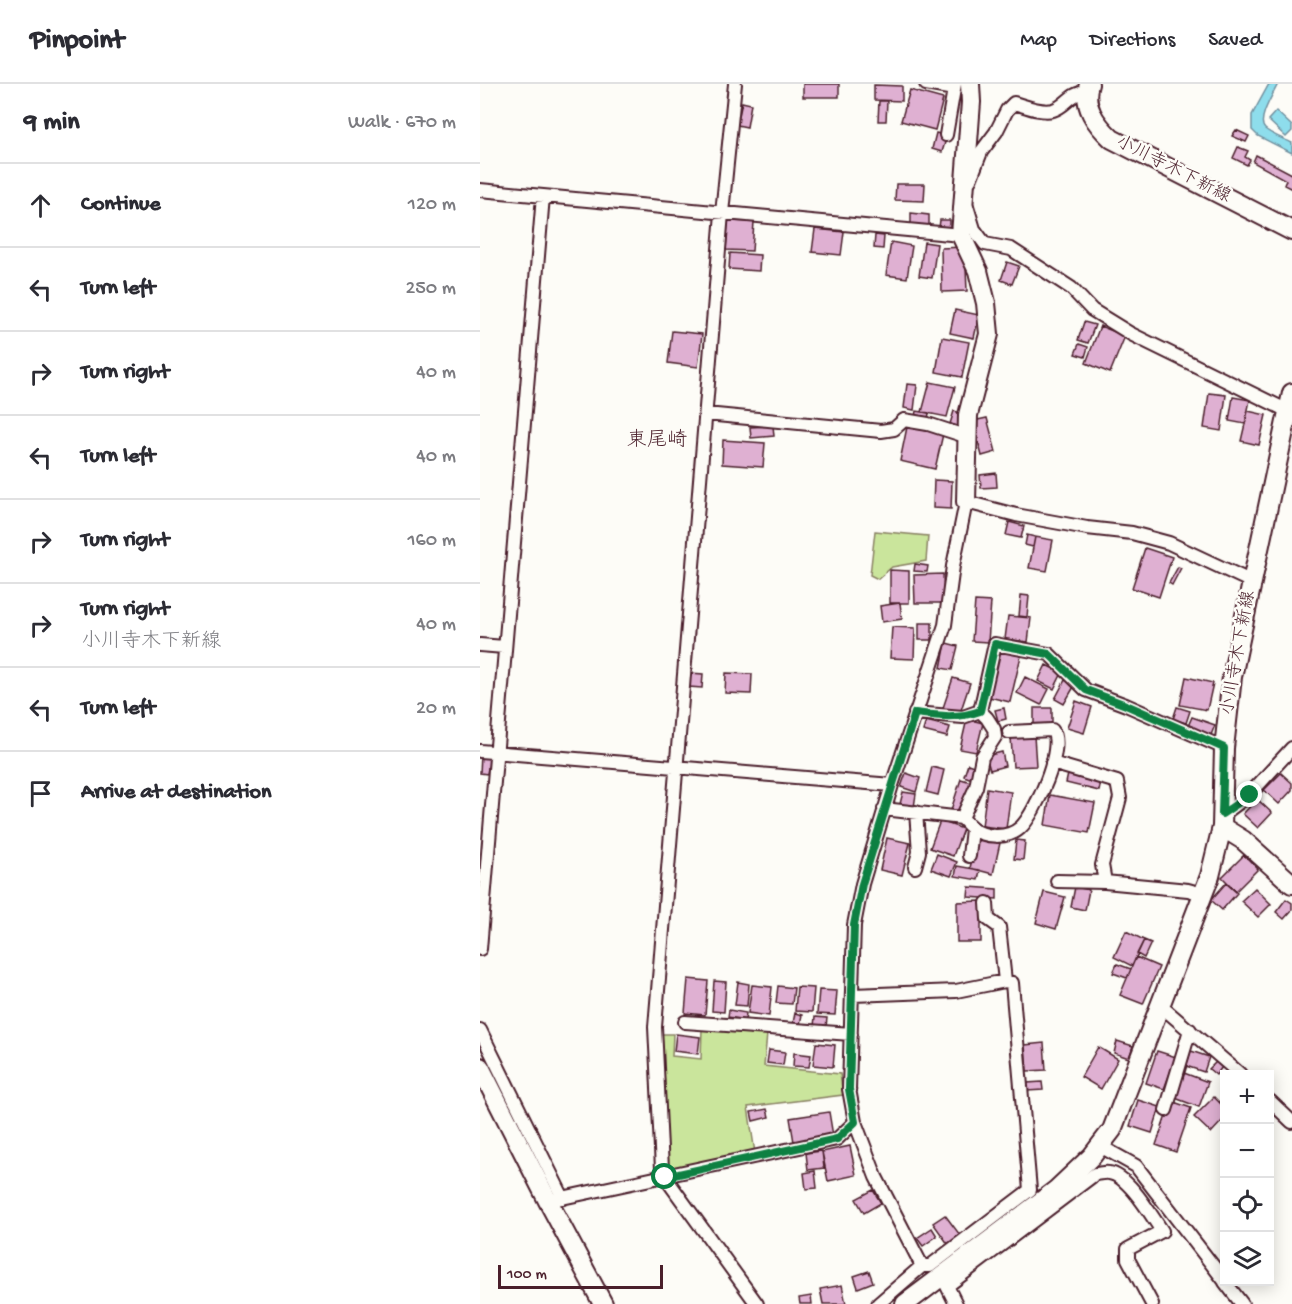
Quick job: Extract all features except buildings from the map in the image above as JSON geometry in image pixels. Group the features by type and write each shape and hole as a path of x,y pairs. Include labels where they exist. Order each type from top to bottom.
{"street":[{"path":"735,84 722,213 656,1027 662,1169 665,1177 757,1304"},
{"path":"926,84 960,86"},
{"path":"946,135 960,86"},
{"path":"922,1266 876,1177 855,1122 849,1089 854,925 862,884 884,809 945,625 953,566 966,502 969,414 989,334 986,303 978,271 961,235 971,102 960,86"},
{"path":"963,190 969,184 981,152 996,132 1007,110 1014,103 1053,110 1088,88"},
{"name":"小川寺木下新線","path":"1088,88 1087,105 1100,129 1112,139 1292,231"},
{"path":"480,190 961,235"},
{"path":"963,190 974,229 985,244 1011,249 1071,288 1092,310 1121,328 1291,400"},
{"path":"480,949 543,196"},
{"name":"小川寺木下新線","path":"905,1304 944,1281 1056,1190 1092,1156 1112,1130 1161,1006 1217,852 1222,821 1224,748 1232,677 1291,400"},
{"path":"706,414 881,431 894,429 903,420 928,424 968,437"},
{"path":"966,502 1016,516 1132,533 1170,543 1252,582"},
{"path":"980,711 995,644 1049,654 1086,690 1224,748"},
{"path":"480,645 504,647"},
{"path":"915,713 963,717 980,711"},
{"path":"962,818 976,787 982,757 994,737 994,729 980,711"},
{"path":"884,809 962,818 972,829 987,835 1004,835 1018,830 1037,802 1057,746 1056,735 1052,730 1009,732"},
{"path":"1292,748 1250,795 1222,821 1292,884"},
{"path":"480,751 892,785"},
{"path":"1052,763 1117,782 1119,798 1102,865 1105,882"},
{"path":"915,867 919,852 916,812"},
{"path":"969,856 972,829"},
{"path":"1057,881 1105,882 1188,890 1203,894"},
{"path":"987,903 988,919 999,927 1005,981"},
{"path":"853,995 956,991 1005,981 1012,983 1027,1138 1029,1190 930,1266 922,1266 878,1304"},
{"path":"1161,1006 1236,1070"},
{"path":"685,1022 851,1034"},
{"path":"1166,1110 1190,1029"},
{"path":"480,1030 603,1304"},
{"path":"480,1067 555,1199"},
{"path":"1274,1106 1292,1122"},
{"path":"555,1199 837,1139 855,1122"},
{"path":"1100,1146 1136,1166 1220,1275"},
{"path":"956,1304 944,1281 1095,1174 1110,1173 1121,1177 1162,1231 1128,1249 1128,1259 1152,1304"},
{"path":"1229,1286 1242,1304"}],"green space":[{"path":"875,531 928,536 926,561 892,567 878,579 870,575"},
{"path":"702,1029 767,1034 764,1066 840,1074 843,1095 748,1107 755,1153 670,1172 667,1169 662,1034 673,1034 672,1056 701,1059"}],"water":[{"path":"1269,84 1278,84 1266,107 1263,125 1271,133 1292,143 1292,153 1258,136 1252,130 1252,115"},
{"path":"1276,111 1292,126 1292,131 1286,137 1268,120"}],"district":[{"name":"東尾崎","path":"657,441"}],"route":[{"path":"665,1177 837,1139 855,1122 849,1089 854,925 862,884 915,713 963,717 980,711 995,644 1049,654 1086,690 1224,748 1222,814 1250,795"}]}
